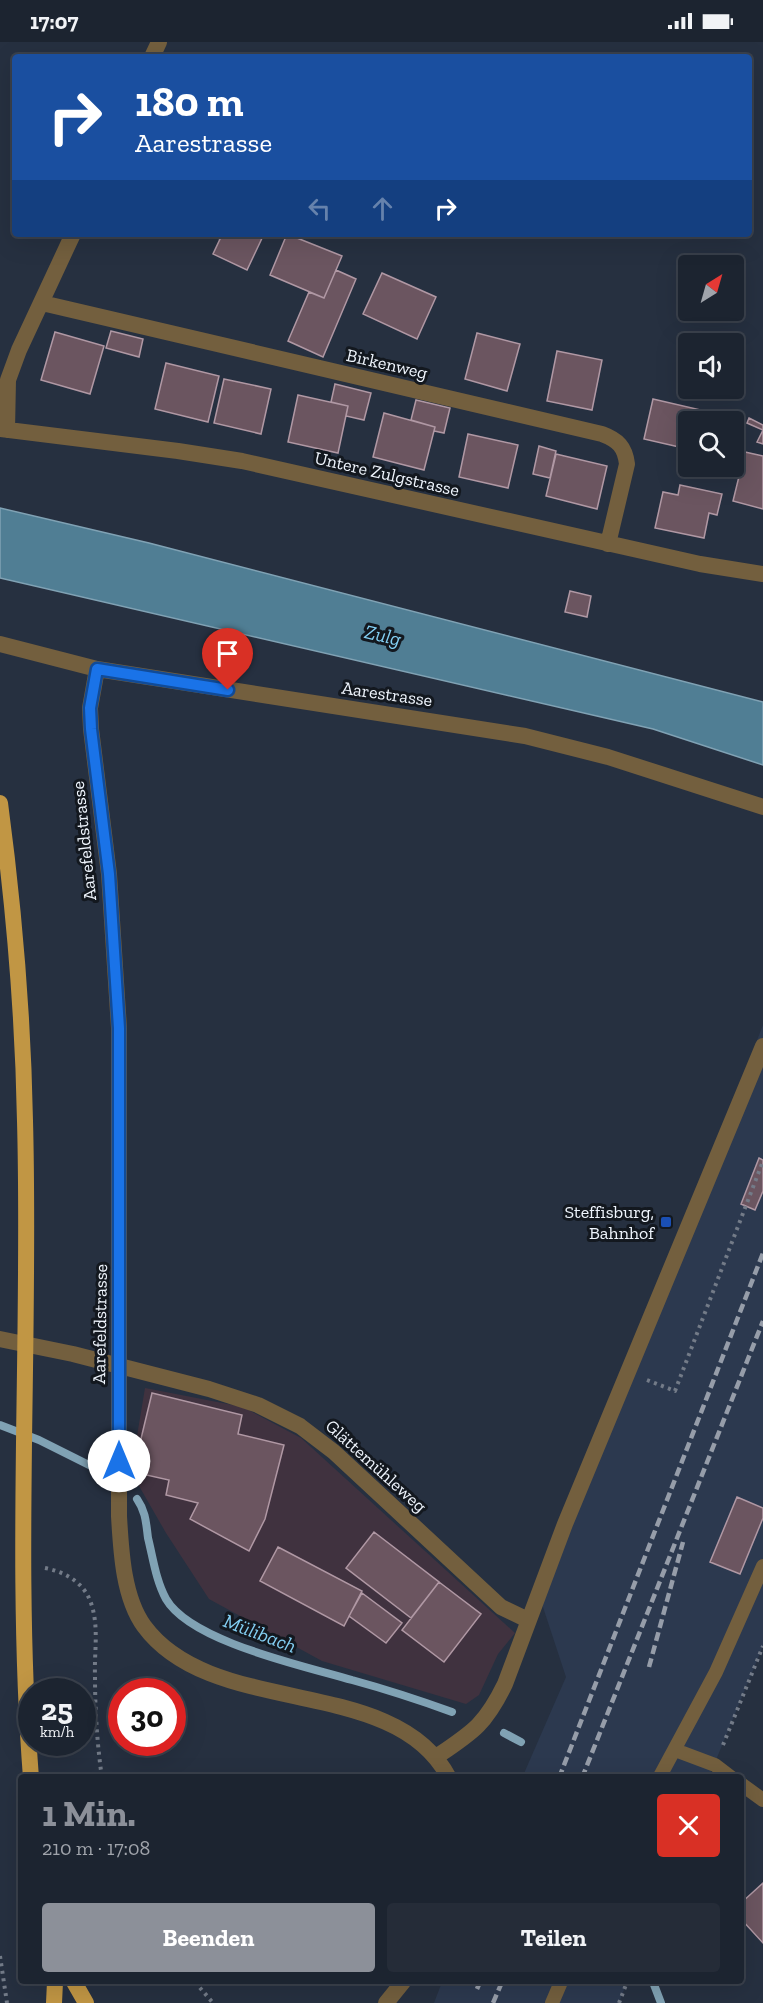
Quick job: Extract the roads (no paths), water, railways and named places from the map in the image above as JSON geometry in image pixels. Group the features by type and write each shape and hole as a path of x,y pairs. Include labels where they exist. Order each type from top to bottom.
{"highway":[{"path":"0,803 18,971 25,1112 23,1587 25,1682 31,1774"},
{"path":"54,2003 55,1984"},
{"path":"75,1984 86,2003"}],"street":[{"path":"3,430 8,380 19,350 72,237"},
{"name":"Birkenweg","path":"42,303 613,438 626,454 627,464 609,544"},
{"name":"Untere Zulgstrasse","path":"3,430 242,461 700,564 763,574"},
{"name":"Aarestrasse","path":"0,644 97,669 525,736 608,757 763,807"},
{"name":"Aarefeldstrasse","path":"97,669 90,708 91,729 109,874 119,1028 119,1503 121,1553 128,1591 144,1625 171,1654 205,1671 384,1721 410,1733 423,1743 436,1757 447,1774"},
{"path":"436,1757 480,1725 495,1706 687,1225 763,1046"},
{"name":"Glättemühleweg","path":"0,1340 73,1354 209,1389 258,1406 300,1426 334,1452 501,1607 528,1620"},
{"path":"386,2003 401,1984"}],"lane":[{"path":"661,1774 716,1672 763,1566"},
{"path":"675,1750 715,1765 727,1774"},
{"path":"744,1786 763,1800"},
{"path":"552,2003 560,1984"}],"water":[{"name":"Zulg","path":"0,508 149,543 763,702 763,765 653,729 0,578"}],"waterway":[{"name":"Mülibach","path":"0,1425 39,1440 101,1471"},
{"name":"Mülibach","path":"137,1499 144,1513 157,1577 166,1599 179,1614 199,1628 223,1640 279,1660 389,1691 452,1712"},
{"name":"Mülibach","path":"504,1733 521,1742"},
{"name":"Mülibach","path":"654,1984 661,2003"}],"railway":[{"path":"561,1774 763,1253"},
{"path":"584,1774 763,1321"},
{"path":"649,1667 683,1542"},
{"path":"477,1989 479,1984"},
{"path":"493,2003 501,1984"}],"place":[{"name":"Steffisburg, Bahnhof","path":"666,1222"}]}
